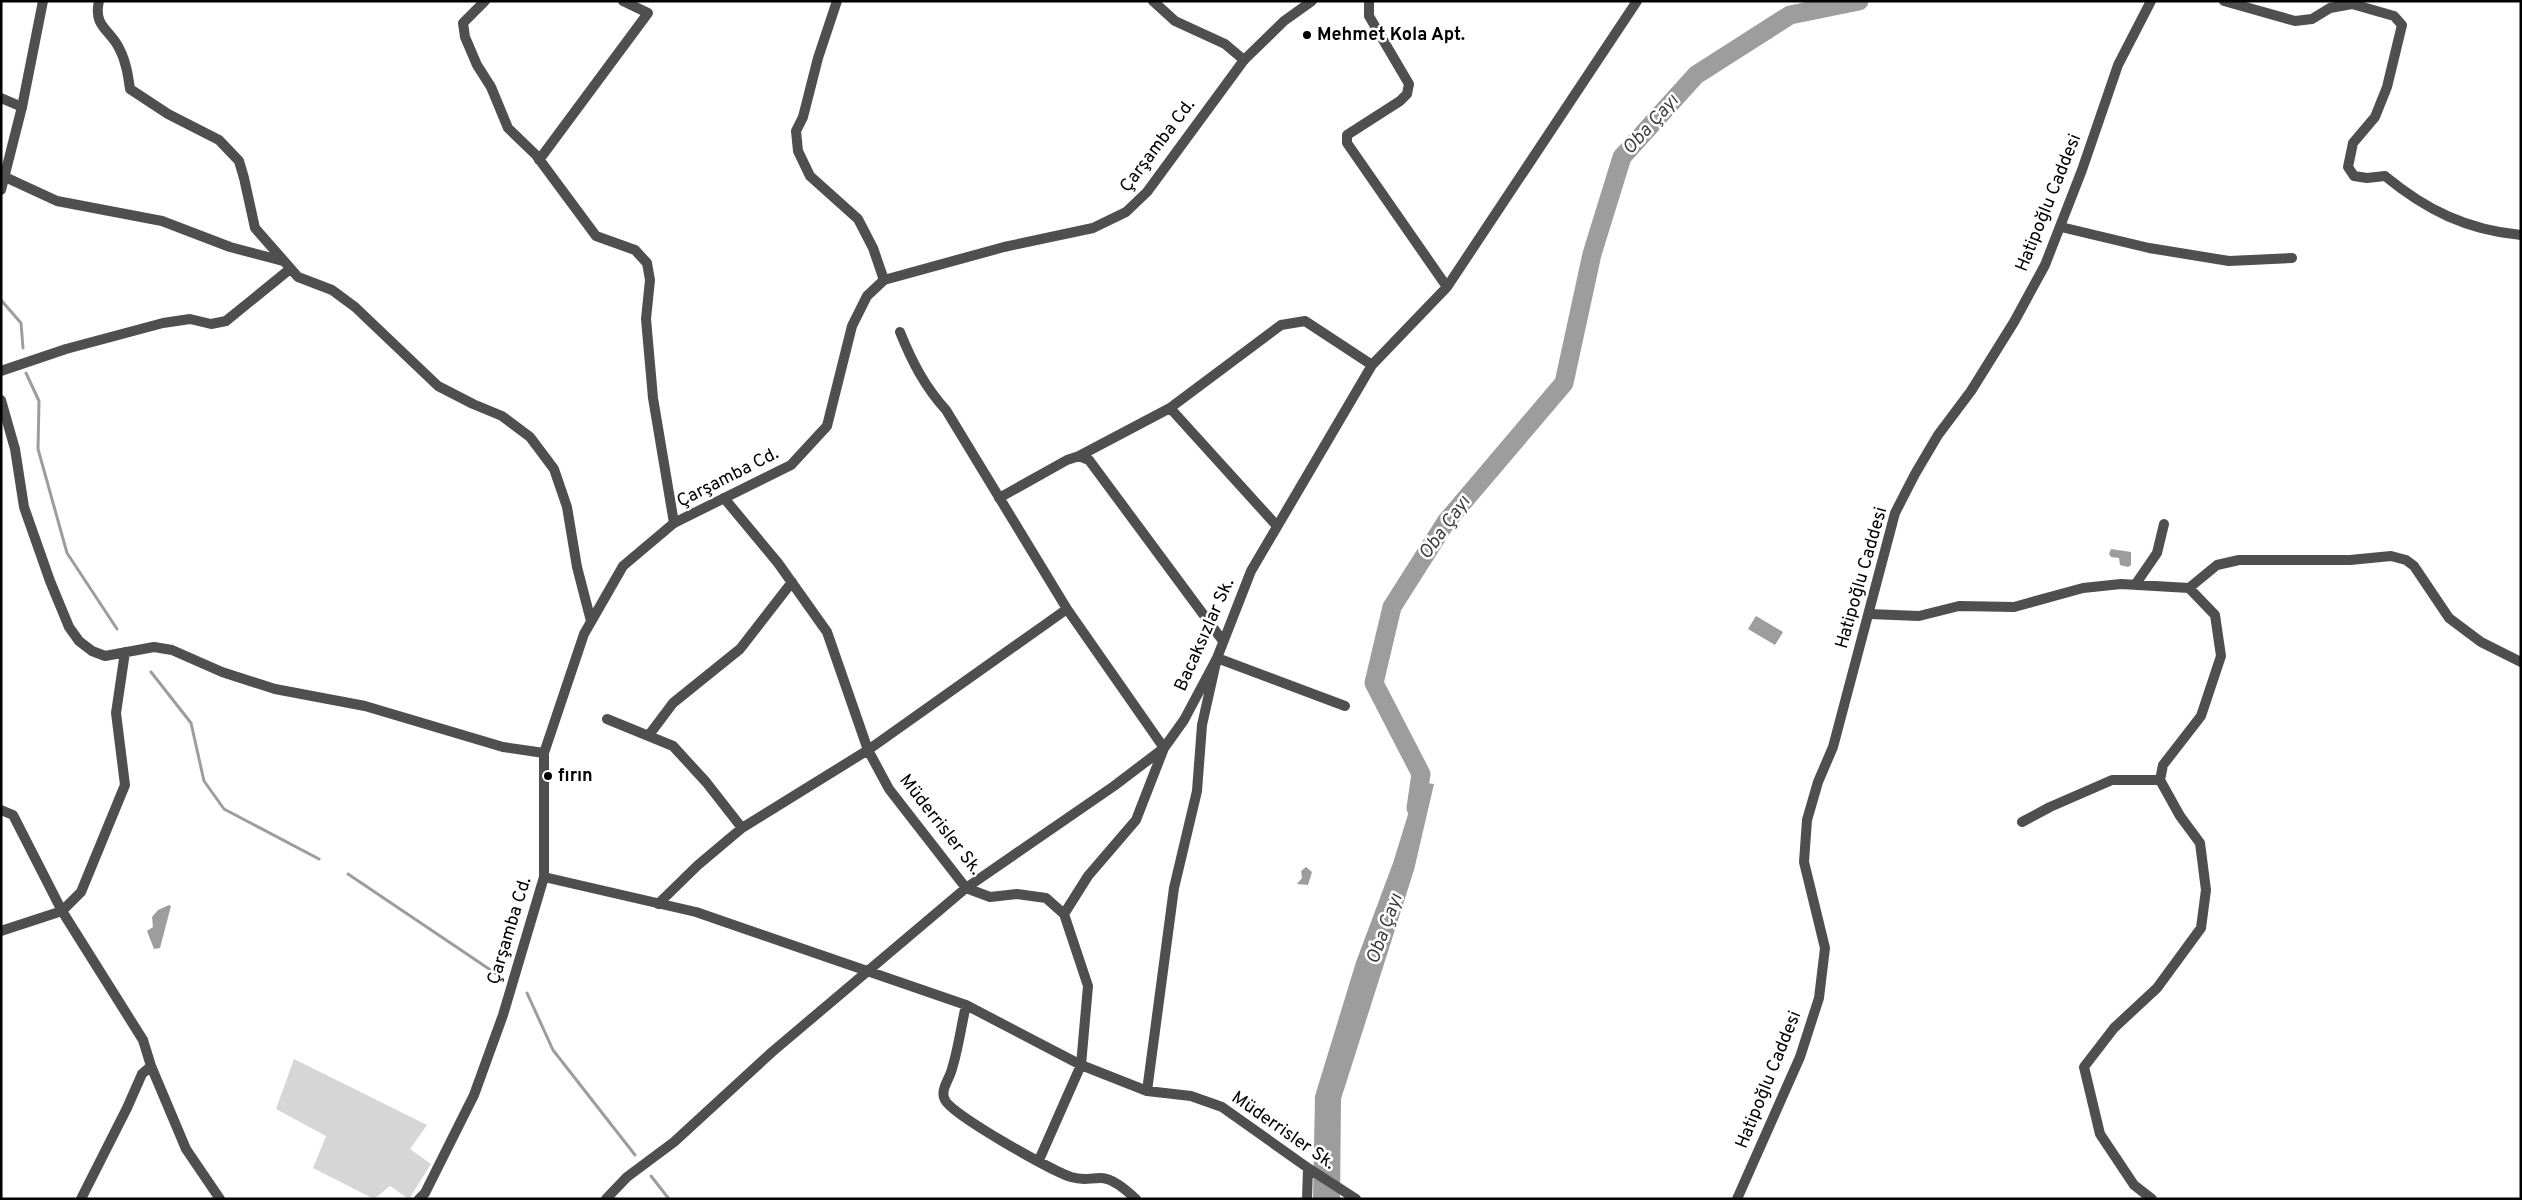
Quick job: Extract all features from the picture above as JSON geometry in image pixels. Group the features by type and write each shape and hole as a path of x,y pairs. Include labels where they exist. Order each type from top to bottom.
{"street":[{"path":"1,190 22,107 43,1"},
{"path":"99,1 96,13 104,30 118,45 125,60 130,90 168,114 219,140 238,161 244,178 255,228 287,265 298,276 332,290 355,307 438,386 502,416 530,437 554,469 567,507 578,567 592,621"},
{"path":"485,1 463,23 465,36 477,65 502,110 508,128 539,160 596,236 635,250 646,264 650,280 646,319 653,398 674,523"},
{"path":"539,160 648,13 623,1"},
{"path":"838,1 818,58 803,117 796,131 798,151 810,176 858,220 873,248 884,280"},
{"path":"1153,1 1175,21 1225,44 1244,60"},
{"name":"Çarşamba Cd.","path":"419,1199 425,1193 474,1095 502,1016 544,877 544,753 584,634 623,566 674,523 791,465 827,426 852,326 867,296 884,280 1004,247 1093,228 1126,212 1147,192 1244,60 1284,21 1312,1"},
{"path":"1369,1 1369,16 1408,84 1407,94 1400,101 1348,135 1347,143 1447,287"},
{"name":"Bacaksızlar Sk.","path":"1064,914 1088,876 1136,820 1164,748 1184,720 1217,658 1251,572 1372,365 1447,287 1638,1"},
{"name":"Hatipoğlu Caddesi","path":"1737,1199 1800,1056 1819,998 1825,948 1804,862 1807,820 1818,782 1833,747 1896,513 1915,474 1938,435 1971,391 2014,322 2045,265 2061,227 2118,65 2151,1"},
{"path":"2224,1 2295,21 2312,18 2330,8 2352,4 2394,16 2402,25 2387,87 2375,117 2353,143 2348,167 2354,176 2367,178 2385,176 2409,195 2436,212 2494,233 2521,235"},
{"path":"1,98 22,107"},
{"path":"5,177 57,200 162,222 230,247 287,265"},
{"path":"2061,227 2149,248 2229,261 2292,258"},
{"path":"1,371 66,349 163,323 190,319 211,324 226,320 287,265"},
{"path":"999,498 1170,408 1281,325 1293,321 1305,321 1372,365"},
{"path":"606,1199 627,1177 674,1142 772,1052 966,888 1114,786 1164,748 1067,609 946,410 926,385 914,365 900,332"},
{"path":"1,400 15,448 24,507 53,590 69,627 79,641 92,651 105,656 154,647 172,650 222,672 275,689 366,706 503,747 544,753"},
{"path":"1170,408 1277,526"},
{"path":"1079,456 1090,460 1224,641"},
{"name":"Müderrisler Sk.","path":"724,498 792,582 827,632 868,750 889,789 966,888 990,897 1017,894 1046,898 1064,914"},
{"path":"2135,585 2157,553 2164,524"},
{"path":"1868,614 1919,616 1959,606 2014,607 2083,588 2135,585 2189,588 2217,565 2239,560 2350,560 2391,556 2406,560 2414,566 2449,618 2481,642 2521,662"},
{"path":"649,735 673,703 740,649 792,582"},
{"path":"2152,1199 2134,1185 2100,1134 2084,1067 2114,1028 2157,988 2201,928 2206,890 2200,843 2180,816 2160,780 2163,765 2201,716 2221,656 2215,615 2189,588"},
{"path":"658,904 698,865 742,828 868,750 1067,609"},
{"path":"1,931 62,911 81,892 125,785 116,712 125,652"},
{"path":"1147,1091 1174,888 1197,791 1202,725 1217,658 1345,706"},
{"path":"607,719 673,746 706,782 742,828"},
{"path":"2022,822 2050,807 2112,780 2160,780"},
{"path":"1,810 12,815 62,911 143,1040 151,1066 186,1149 220,1199"},
{"name":"Müderrisler Sk.","path":"544,877 696,912 966,1005 1081,1065 1147,1091 1191,1096 1222,1107 1352,1197"},
{"path":"1039,1160 1081,1065 1088,986 1064,914"},
{"path":"966,1005 951,1071 943,1090 945,1100 958,1112 1014,1149 1039,1160 1069,1177 1085,1181 1102,1178 1123,1187 1136,1199"},
{"path":"81,1199 142,1074 151,1066"},
{"path":"1307,1199 1308,1168"}],"shaded area":[{"path":"294,1059 427,1125 410,1149 431,1164 409,1199 390,1186 374,1199 313,1168 326,1136 276,1109"}],"water":[{"path":"2111,549 2131,552 2131,565 2128,567 2120,565 2119,558 2111,557 2109,554"},
{"path":"1756,616 1783,632 1775,645 1748,629"},
{"path":"1418,782 1434,784 1414,870 1341,1099 1340,1199 1313,1199 1315,1096 1356,962 1393,863"},
{"path":"1306,867 1312,872 1308,885 1297,884 1302,878 1301,871"},
{"path":"169,905 171,906 160,948 154,949 147,931 153,927 152,917 158,910"}],"waterway":[{"name":"Oba Çayı","path":"1416,808 1421,774 1374,683 1392,607 1446,522 1564,383 1592,254 1622,157 1696,75 1790,15 1859,1"},
{"path":"1,300 21,323 23,348"},
{"path":"26,373 39,401 38,449 67,553 117,629"},
{"path":"151,672 191,723 204,781 224,809 319,859"},
{"path":"348,874 498,975"},
{"path":"527,993 553,1050 635,1155"},
{"path":"651,1176 669,1199"}],"place":[{"name":"Mehmet Kola Apt.","path":"1307,35"},
{"name":"fırın","path":"548,776"}]}
